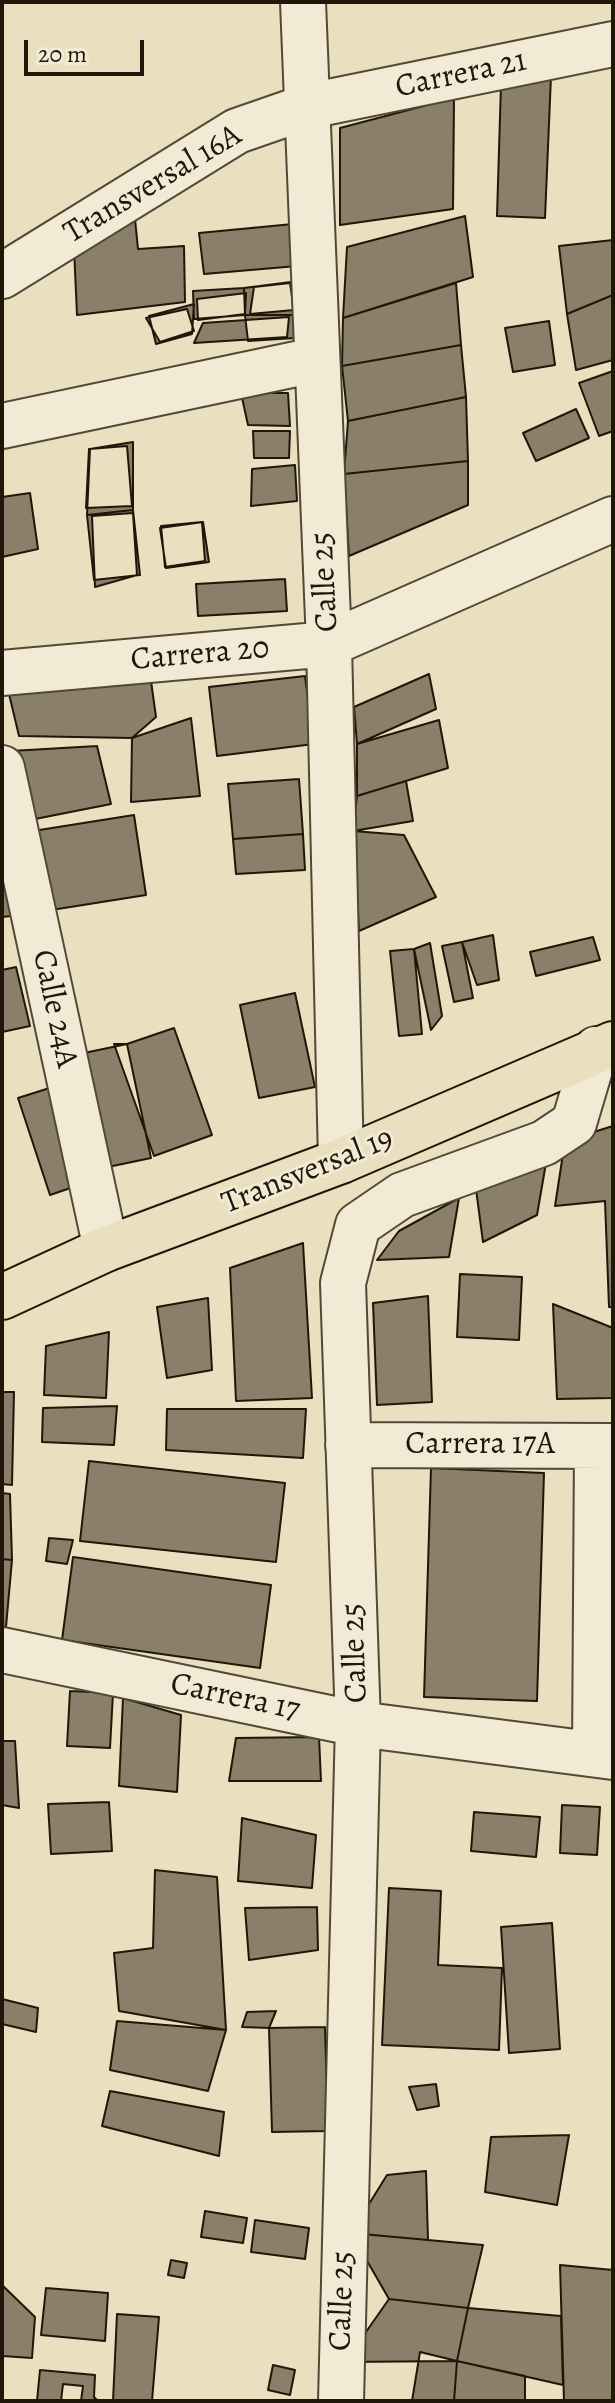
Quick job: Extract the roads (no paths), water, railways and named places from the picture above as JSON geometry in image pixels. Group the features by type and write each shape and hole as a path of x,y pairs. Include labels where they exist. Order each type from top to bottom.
{"main road":[{"name":"Transversal 19","path":"2,1297 106,1249 341,1161 605,1047"}],"street":[{"name":"Calle 25","path":"303,2 309,106 315,360 329,644 341,1161"},
{"name":"Carrera 21","path":"309,106 613,44"},
{"name":"Transversal 16A","path":"2,276 237,131 309,106"},
{"path":"2,426 315,360"},
{"name":"Carrera 20","path":"2,673 329,644 613,519"},
{"name":"Calle 24A","path":"2,768 106,1249"},
{"name":"Calle 25","path":"341,2401 358,1724 343,1283 358,1225 402,1195 544,1143 574,1123 605,1047"},
{"name":"Carrera 17A","path":"348,1445 605,1446"},
{"path":"604,1756 605,1446"},
{"name":"Carrera 17","path":"2,1650 358,1724 604,1756"}]}
